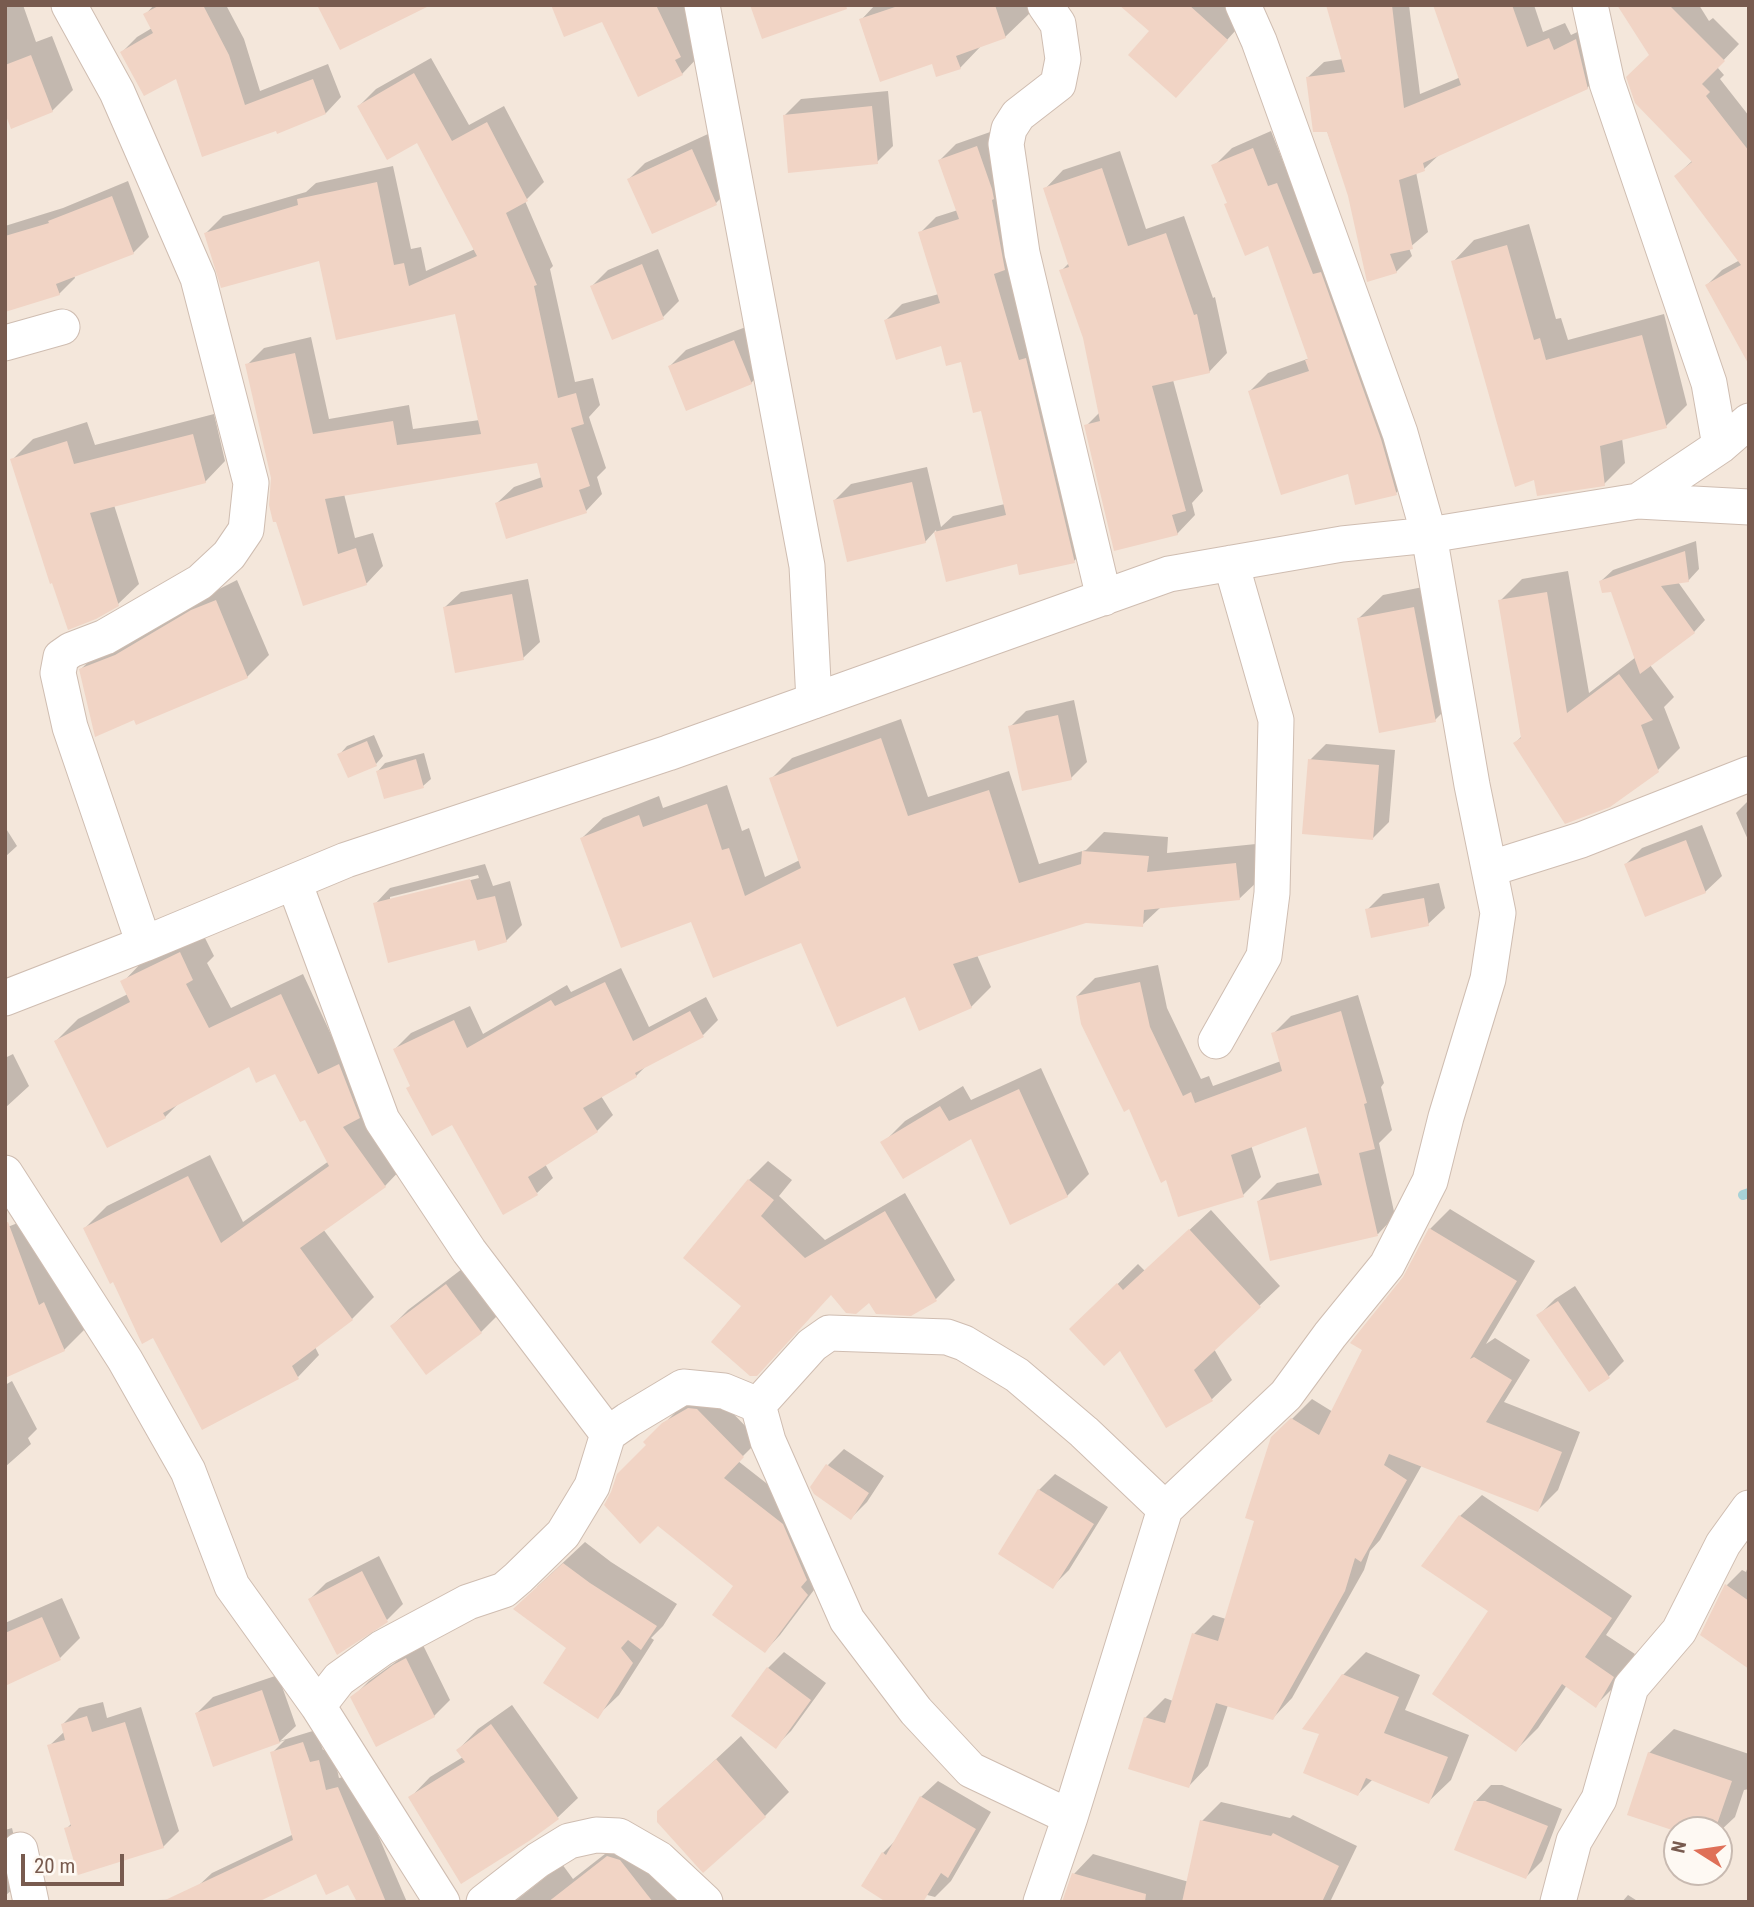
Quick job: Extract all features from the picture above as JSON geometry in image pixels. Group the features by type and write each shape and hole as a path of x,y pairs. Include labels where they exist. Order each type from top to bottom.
{"street":[{"path":"68,5 117,92 198,278 251,482 246,530 229,555 200,582 105,637 71,650 61,657 58,673 70,727 144,944"},
{"path":"702,5 807,566 814,701"},
{"path":"1045,5 1058,24 1063,59 1058,85 1018,115 1009,129 1006,144 1022,253 1104,598"},
{"path":"1041,1902 1165,1509 1286,1395 1387,1265 1430,1181 1450,1103 1489,979 1498,914 1472,785 1429,535 1400,433 1259,41 1243,5"},
{"path":"1590,5 1607,83 1709,383 1720,446"},
{"path":"5,343 62,327"},
{"path":"1638,501 1720,446 1749,421"},
{"path":"5,998 346,860 668,754 1169,574 1342,544 1429,535 1638,501 1749,507"},
{"path":"1216,1041 1264,956 1272,893 1276,720 1231,563"},
{"path":"1489,869 1581,840 1749,774"},
{"path":"294,882 382,1120 468,1251 608,1434"},
{"path":"5,1173 125,1360 188,1471 232,1586 318,1706 442,1902"},
{"path":"758,1405 811,1345 829,1333 947,1337 964,1343 1017,1375 1084,1432 1165,1509"},
{"path":"318,1706 339,1679 382,1648 468,1602 504,1590 518,1578 569,1525 592,1486 608,1434 655,1402 683,1387 724,1391 758,1405"},
{"path":"758,1405 768,1441 846,1620 916,1711 971,1770 1070,1817"},
{"path":"1558,1902 1574,1841 1599,1799 1631,1687 1679,1631 1723,1544 1749,1508"},
{"path":"484,1902 538,1860 569,1841 596,1835 619,1836 659,1859 705,1902"},
{"path":"20,1850 31,1902"}],"shaded area":[{"path":"5,5 1749,5 1749,1902 5,1902"}],"building":[{"path":"160,5 203,5 229,55 245,105 313,79 326,114 277,134 276,131 202,157 176,79 144,96 120,52 153,33 143,14"},
{"path":"317,5 431,5 340,50"},
{"path":"551,5 656,5 681,57 675,60 683,75 638,97 602,22 564,37"},
{"path":"750,5 846,5 847,9 762,39"},
{"path":"901,5 995,5 1006,38 956,56 961,69 936,77 932,64 880,82 859,19"},
{"path":"1119,5 1189,5 1228,40 1176,98 1128,55 1149,31"},
{"path":"1326,5 1392,5 1404,108 1461,85 1433,5 1512,5 1527,47 1549,38 1554,50 1576,39 1588,89 1423,163 1425,171 1399,180 1413,249 1390,254 1397,273 1367,282 1348,196 1327,132 1313,132 1306,77 1345,72"},
{"path":"1617,5 1669,5 1725,61 1702,84 1710,92 1706,96 1749,151 1749,365 1705,285 1741,265 1674,176 1692,162 1635,103 1626,77 1649,55"},
{"path":"31,55 53,112 11,129 5,113 5,65"},
{"path":"414,73 452,141 487,122 528,201 506,213 537,285 534,286 558,398 576,393 584,424 571,428 590,486 579,490 587,513 506,539 495,503 543,487 537,463 325,499 338,554 356,548 367,585 303,606 276,522 273,522 269,505 271,478 245,364 295,353 313,434 393,421 397,445 481,434 455,314 336,340 319,261 221,288 204,233 298,205 297,199 377,182 394,265 404,263 409,286 477,256 417,143 387,160 357,106"},
{"path":"872,106 878,164 788,173 783,115"},
{"path":"977,146 992,189 1005,270 994,274 1019,360 1026,358 1075,563 1019,575 1017,564 946,582 934,532 1006,515 981,411 973,413 961,362 946,366 941,346 896,360 884,320 940,303 918,232 959,219 938,160"},
{"path":"1253,148 1268,186 1277,183 1313,274 1321,272 1381,439 1397,495 1355,505 1348,474 1281,495 1248,391 1309,371 1305,360 1308,359 1268,246 1245,256 1211,165"},
{"path":"692,149 717,205 652,234 627,179"},
{"path":"1102,168 1128,246 1166,233 1194,315 1197,314 1210,373 1152,386 1186,511 1172,515 1178,535 1114,551 1084,425 1100,421 1083,338 1059,270 1069,267 1043,188"},
{"path":"112,196 134,254 56,284 60,295 5,312 5,236 49,223 48,221"},
{"path":"1507,245 1534,340 1540,338 1546,360 1642,335 1667,428 1600,446 1605,486 1537,496 1534,480 1515,487 1451,261"},
{"path":"642,264 664,319 612,340 590,286"},
{"path":"734,340 752,384 686,411 668,366"},
{"path":"193,434 206,483 90,513 119,606 68,630 52,583 50,584 10,459 67,441 74,464"},
{"path":"912,482 926,543 847,562 833,500"},
{"path":"1685,551 1689,582 1661,586 1695,633 1640,674 1611,592 1602,593 1599,581"},
{"path":"1547,592 1567,713 1619,674 1653,720 1641,725 1659,772 1610,807 1565,824 1513,743 1521,738 1498,600"},
{"path":"512,594 524,660 455,673 443,607"},
{"path":"216,600 248,678 136,725 134,720 95,737 79,669 115,655 191,610"},
{"path":"1414,607 1436,722 1379,733 1357,618"},
{"path":"1058,715 1072,780 1022,791 1008,726"},
{"path":"881,738 908,816 989,790 1019,883 1081,864 1082,851 1149,856 1147,872 1236,863 1240,900 1144,910 1143,927 1086,923 953,964 972,1008 919,1031 905,997 837,1027 801,943 713,978 691,922 621,948 580,838 639,815 643,827 707,804 722,850 729,848 745,896 801,868 769,778"},
{"path":"367,741 377,766 348,778 337,754"},
{"path":"416,759 424,788 384,799 376,771"},
{"path":"1308,759 1379,765 1373,840 1302,834"},
{"path":"1686,840 1706,893 1645,917 1624,864"},
{"path":"470,879 477,900 495,896 507,942 478,951 475,940 388,963 373,903"},
{"path":"1424,898 1429,926 1371,938 1365,909"},
{"path":"180,952 193,980 186,984 209,1028 281,994 318,1074 339,1064 360,1118 343,1127 386,1187 300,1248 353,1320 292,1366 299,1379 202,1430 153,1338 142,1344 113,1282 110,1284 83,1228 188,1176 221,1243 329,1166 305,1120 300,1122 275,1074 256,1083 249,1067 163,1113 166,1118 107,1148 54,1041 130,1002 120,981"},
{"path":"605,982 633,1041 690,1011 704,1037 635,1073 637,1077 583,1108 598,1132 528,1177 538,1195 503,1215 452,1125 432,1136 406,1088 410,1086 393,1049 454,1020 467,1048 551,1000 555,1006"},
{"path":"1140,982 1150,1027 1183,1096 1191,1092 1195,1103 1282,1071 1271,1033 1341,1011 1367,1103 1364,1104 1375,1149 1359,1153 1378,1236 1270,1261 1257,1201 1322,1185 1306,1127 1231,1155 1244,1197 1178,1217 1166,1180 1161,1183 1129,1109 1124,1112 1081,1024 1076,996"},
{"path":"1019,1089 1068,1197 1010,1225 971,1139 903,1179 880,1142 940,1106 949,1121"},
{"path":"748,1179 774,1200 761,1216 805,1258 885,1211 937,1301 911,1316 876,1314 869,1303 856,1314 846,1313 831,1295 757,1376 750,1376 711,1342 741,1306 683,1258"},
{"path":"8,1222 39,1305 44,1302 65,1351 5,1378 5,1223"},
{"path":"1429,1228 1517,1281 1470,1359 1474,1357 1512,1380 1486,1422 1562,1452 1538,1512 1389,1454 1384,1465 1407,1480 1361,1562 1355,1558 1345,1591 1273,1720 1216,1703 1189,1788 1128,1769 1144,1717 1165,1723 1192,1633 1218,1641 1254,1521 1245,1518 1271,1437 1291,1418 1319,1435 1362,1350 1350,1343 1403,1277"},
{"path":"1189,1229 1261,1307 1194,1370 1213,1401 1166,1428 1120,1351 1104,1366 1069,1329 1117,1283 1123,1290"},
{"path":"446,1284 482,1333 426,1375 390,1326"},
{"path":"1558,1301 1610,1378 1589,1392 1536,1315"},
{"path":"688,1408 697,1409 744,1457 724,1478 783,1524 807,1580 801,1587 808,1595 765,1653 712,1615 733,1586 658,1526 640,1544 604,1505 617,1474 646,1445 643,1442 662,1423"},
{"path":"826,1464 869,1493 851,1520 814,1494 810,1487"},
{"path":"1038,1489 1094,1524 1053,1589 998,1554"},
{"path":"1459,1515 1612,1618 1585,1657 1614,1677 1596,1708 1562,1684 1516,1752 1432,1694 1488,1611 1421,1566"},
{"path":"563,1563 657,1626 641,1650 628,1640 621,1648 633,1663 598,1719 543,1683 566,1648 513,1609"},
{"path":"362,1571 388,1622 337,1655 308,1599"},
{"path":"1725,1584 1749,1601 1749,1669 1700,1635"},
{"path":"42,1617 61,1660 5,1686 5,1633"},
{"path":"406,1658 435,1717 376,1747 350,1697"},
{"path":"767,1667 811,1700 776,1749 731,1716"},
{"path":"1342,1674 1399,1697 1384,1733 1448,1757 1429,1804 1366,1778 1358,1796 1303,1773 1319,1734 1302,1729"},
{"path":"262,1690 280,1743 213,1767 195,1713"},
{"path":"87,1716 92,1732 125,1722 164,1848 78,1875 64,1828 71,1826 47,1745 65,1740 61,1724"},
{"path":"491,1724 559,1819 461,1884 408,1797 465,1762 456,1750"},
{"path":"303,1742 310,1762 319,1760 326,1790 338,1787 386,1902 357,1902 348,1885 326,1895 316,1874 258,1902 161,1902 293,1840 270,1752"},
{"path":"1648,1752 1732,1781 1720,1816 1663,1816 1663,1827 1627,1815"},
{"path":"716,1759 766,1817 703,1873 657,1822 657,1811"},
{"path":"920,1796 976,1829 948,1878 941,1873 923,1902 886,1902 861,1886 882,1852 886,1855"},
{"path":"1474,1801 1485,1801 1548,1826 1526,1879 1454,1850"},
{"path":"1200,1820 1271,1836 1273,1833 1339,1866 1322,1902 1182,1902"},
{"path":"607,1856 620,1860 653,1902 548,1902"},
{"path":"1072,1873 1146,1894 1145,1902 1062,1902"}],"waterway":[{"path":"1743,1195 1749,1193"}]}
